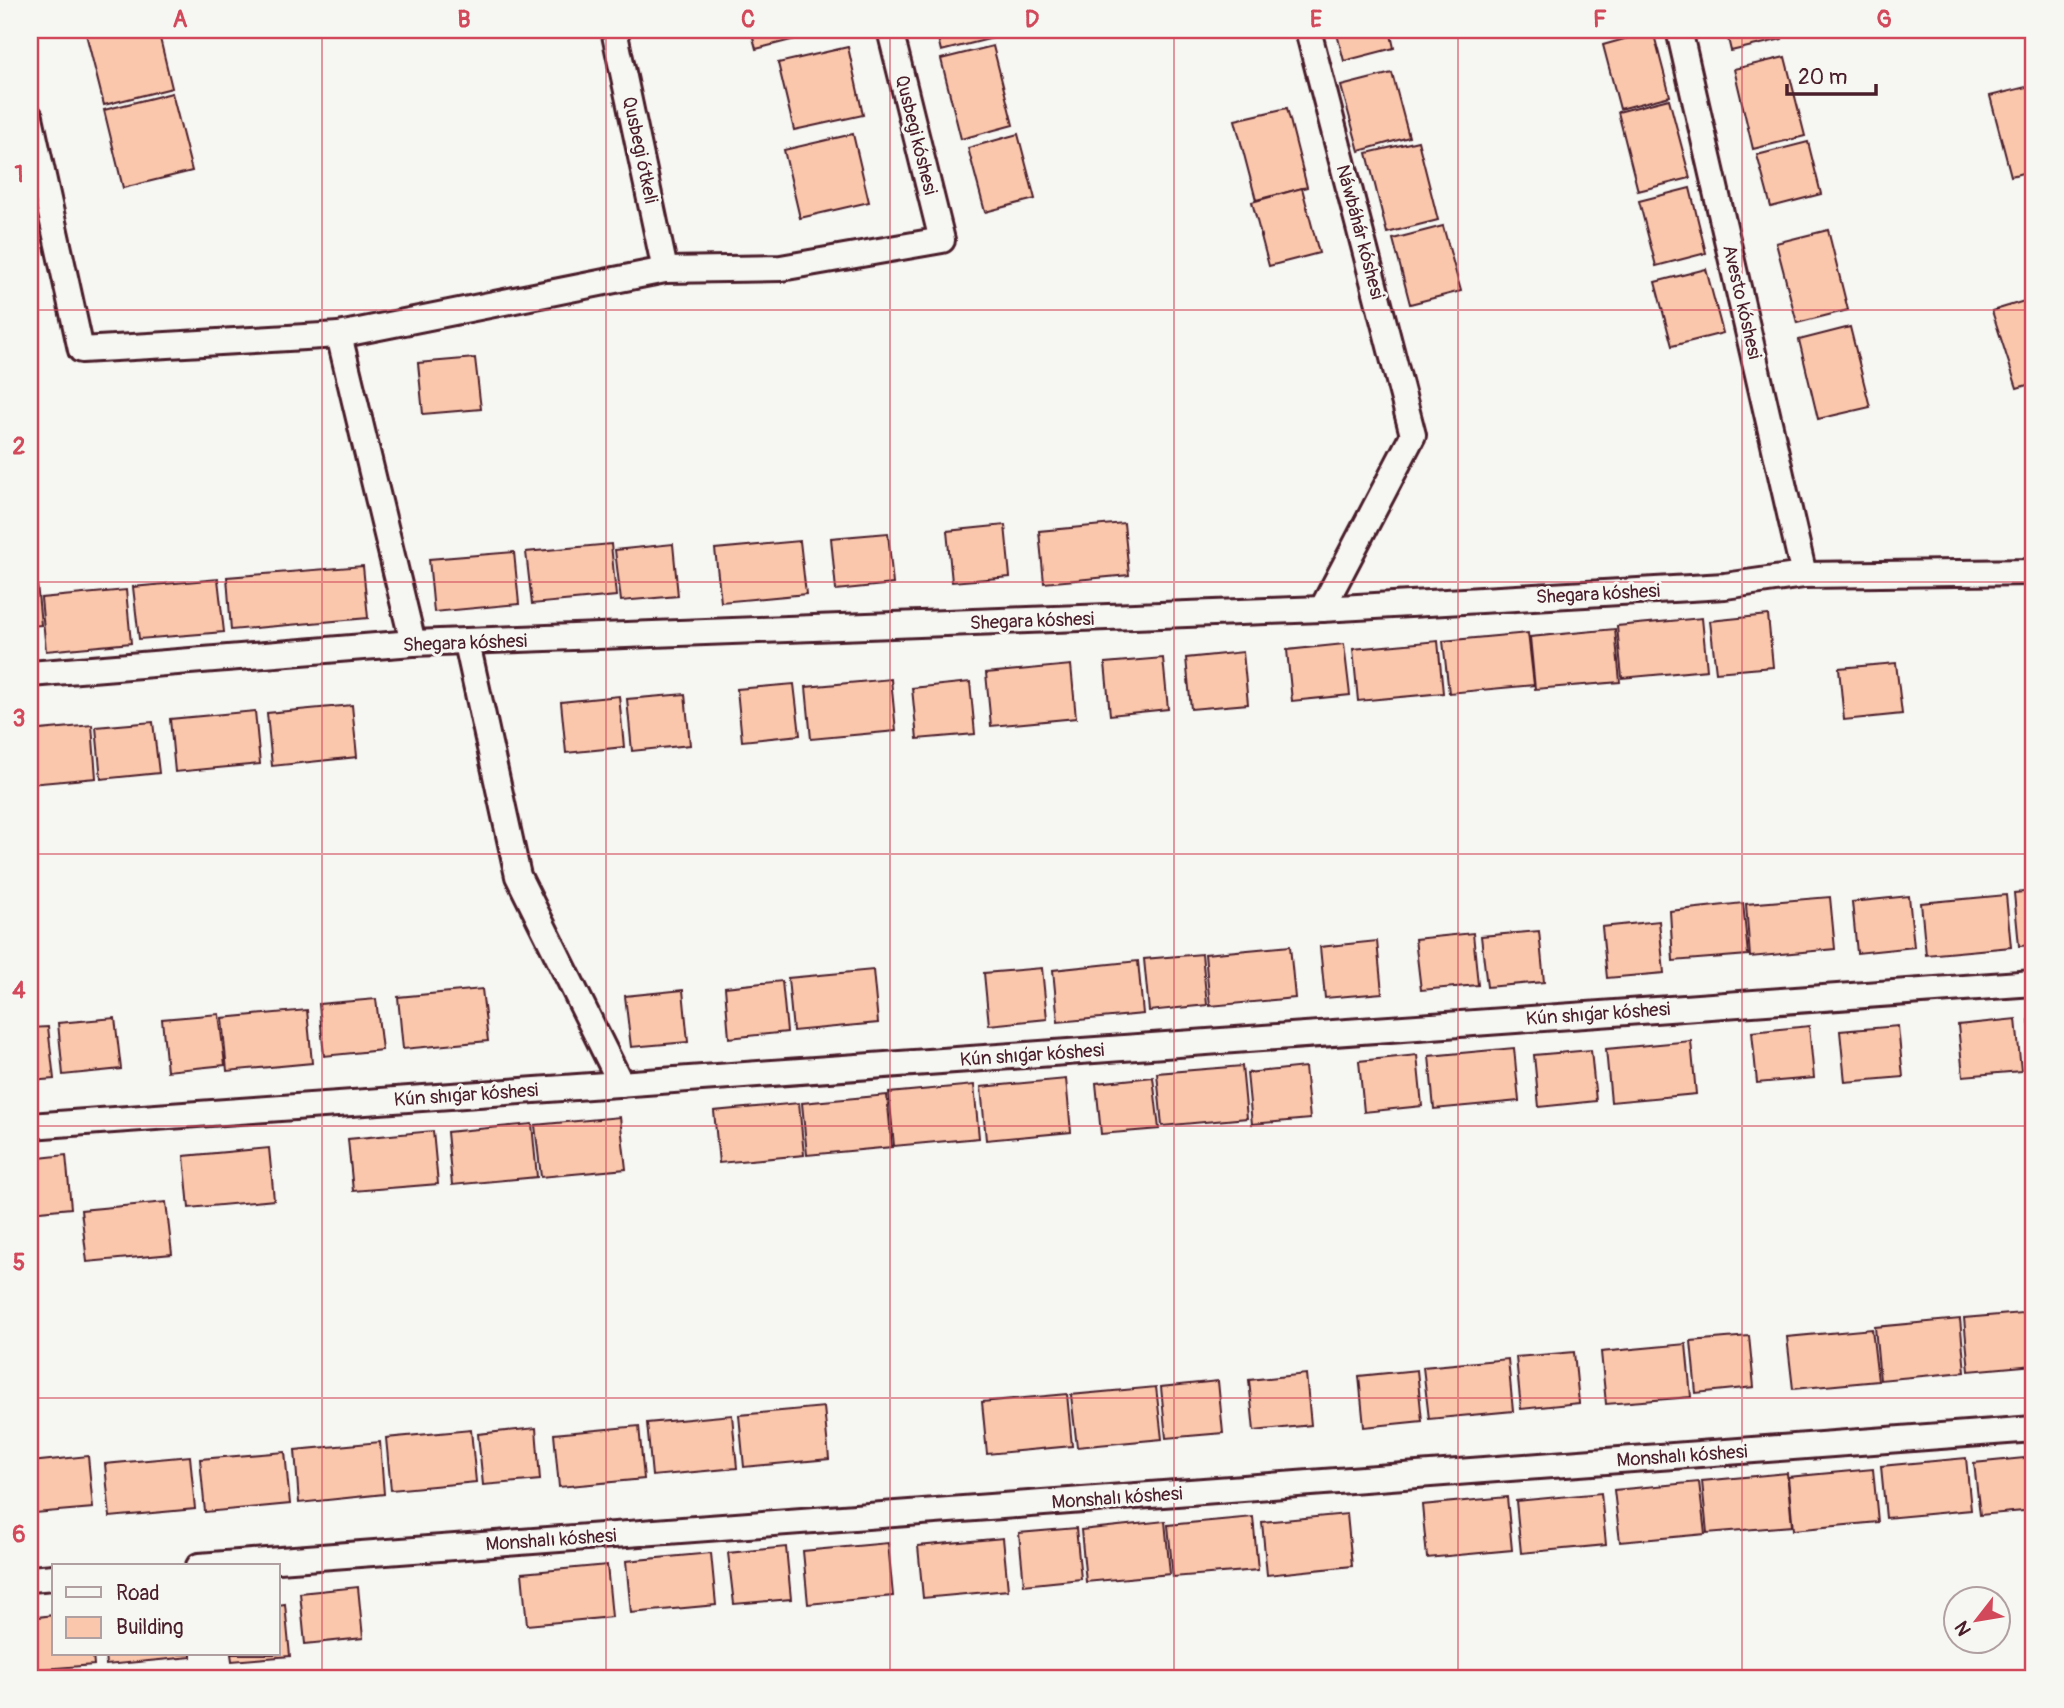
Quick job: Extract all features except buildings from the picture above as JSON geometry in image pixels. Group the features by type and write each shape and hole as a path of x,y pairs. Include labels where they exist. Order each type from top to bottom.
{"street":[{"name":"Qusbegi ótkeli","path":"614,30 665,270"},
{"name":"Qusbegi kóshesi","path":"665,270 781,268 942,240 890,30"},
{"name":"Náwbáhár kóshesi","path":"1308,30 1413,435 1322,609"},
{"name":"Avesto kóshesi","path":"1679,30 1804,575"},
{"path":"30,117 81,350 339,335 665,270"},
{"path":"339,335 413,643"},
{"name":"Shegara kóshesi","path":"30,674 413,643 1322,609 1725,586 1804,575 2034,572"},
{"path":"467,643 518,876 621,1084"},
{"name":"Kún shıǵar kóshesi","path":"30,1126 2034,983"},
{"name":"Monshalı kóshesi","path":"226,1564 2034,1429"},
{"path":"30,1579 52,1577"}]}
